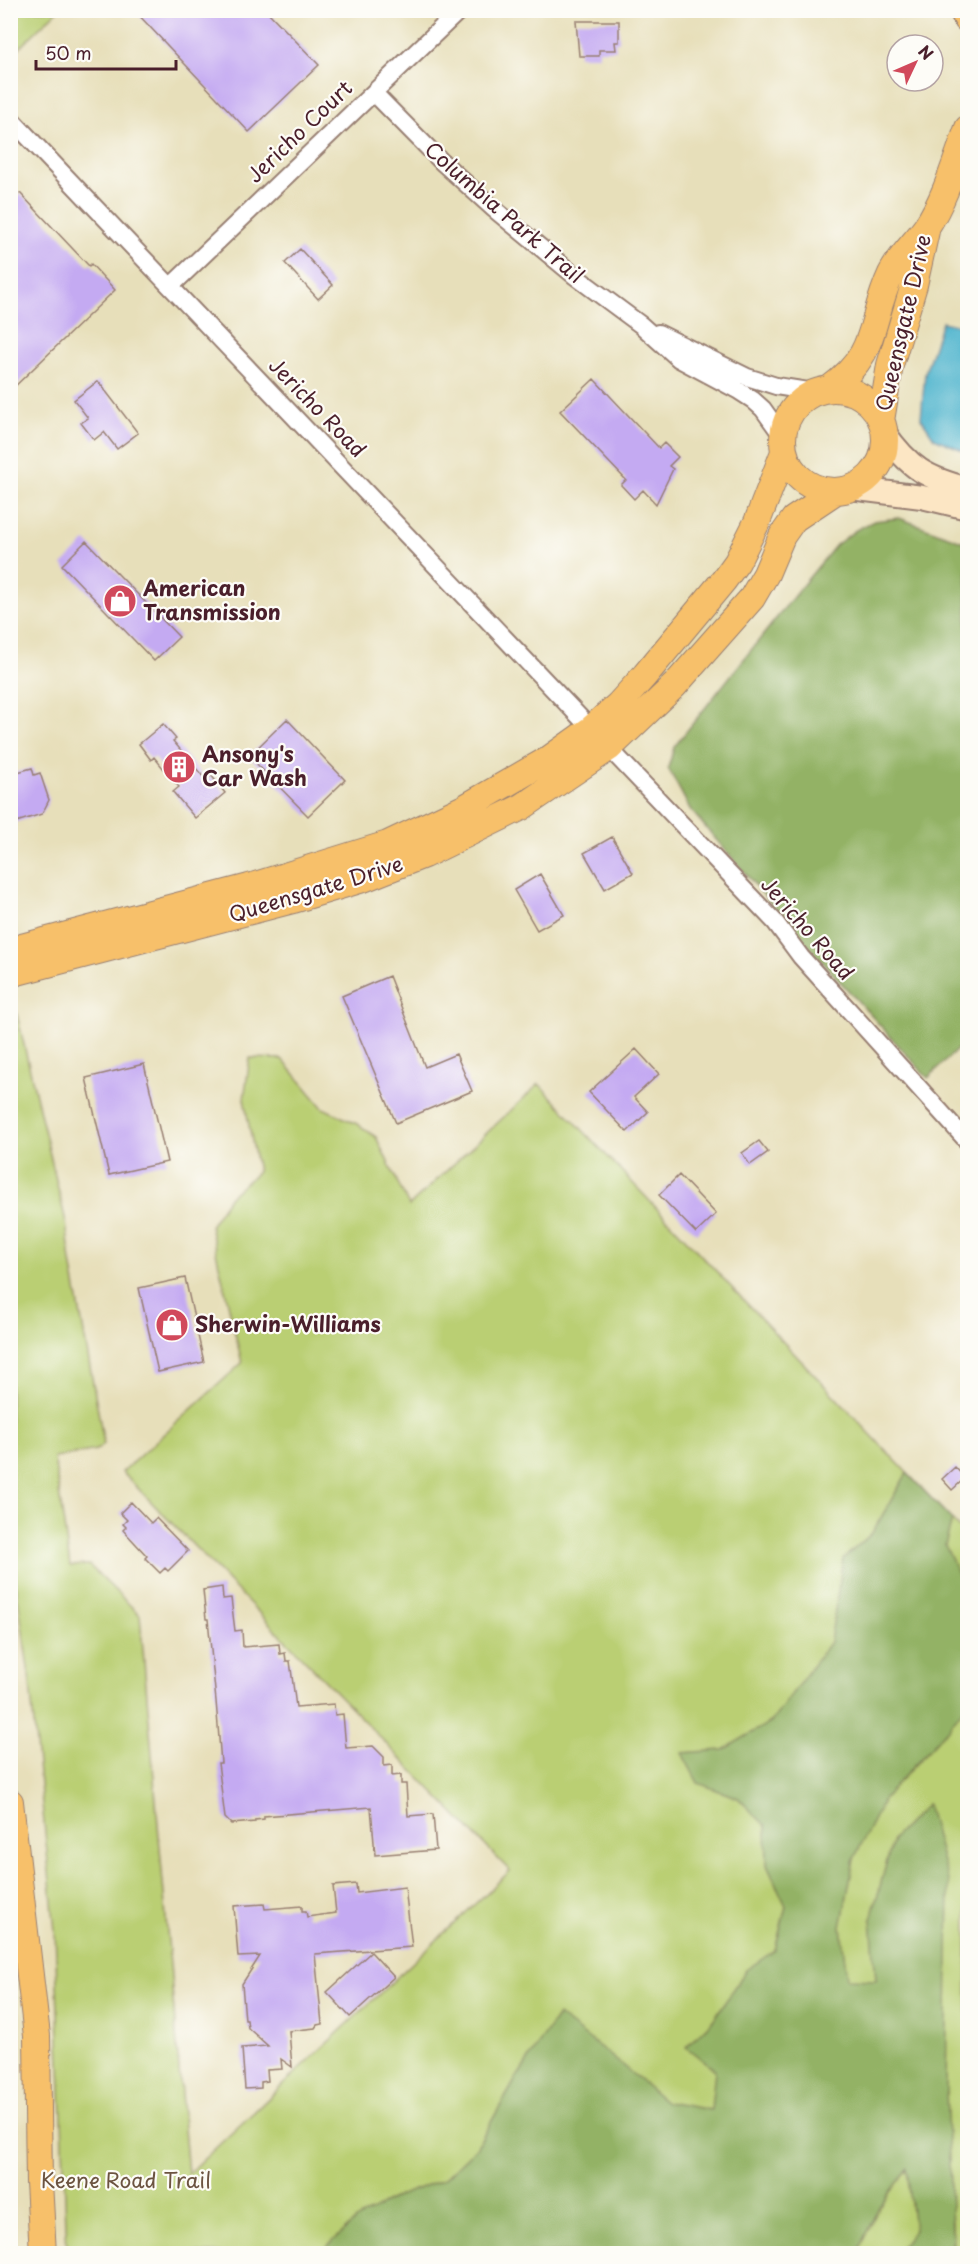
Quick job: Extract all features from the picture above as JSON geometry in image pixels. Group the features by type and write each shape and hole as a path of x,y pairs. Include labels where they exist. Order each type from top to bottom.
{"highway":[{"path":"965,10 968,17"}],"main road":[{"name":"Queensgate Drive","path":"883,426 890,365 914,285 927,225 968,128"},
{"name":"Queensgate Drive","path":"822,391 852,370 863,355 871,337 890,275 927,225"},
{"path":"968,489 942,482 921,472 894,447 873,407 861,396 846,390 822,391 802,400 792,410 786,423 784,444 794,471 810,484 822,489 922,497 968,508"},
{"path":"843,489 863,482 881,460 885,447 883,426"},
{"name":"Queensgate Drive","path":"10,950 260,885 388,844 436,823 495,792 549,759 591,729 645,675 706,604 737,562 757,522 784,444"},
{"name":"Queensgate Drive","path":"10,974 314,894 404,864 498,820 609,748 675,685 742,611 759,587 782,536 794,519 843,489"},
{"path":"609,748 606,741 607,732 645,675"},
{"path":"10,1802 36,2037 43,2253"}],"street":[{"name":"Jericho Court","path":"171,286 460,10"},
{"name":"Columbia Park Trail","path":"374,93 442,162 494,209 575,276 641,325 679,359 753,400 763,409 784,444"},
{"name":"Jericho Road","path":"10,118 591,729"},
{"name":"Columbia Park Trail","path":"641,325 747,377 776,386 822,391"},
{"name":"Jericho Road","path":"609,748 775,922 801,957 968,1142"}],"green space":[{"path":"11,10 57,10 57,11 11,56"},
{"path":"899,518 967,543 967,1040 928,1078 796,933 690,809 668,768 674,747 836,545 856,530 874,521"},
{"name":"Keene Road Trail","path":"16,1011 66,1222 71,1262 104,1444 96,1450 54,1458 70,1566 89,1565 140,1615 188,2174 510,1871 122,1472 242,1363 210,1226 230,1196 258,1172 244,1099 250,1058 282,1059 323,1108 357,1124 376,1137 409,1206 539,1084 967,1536 967,2253 953,2253 952,2218 915,2254 67,2253 55,1931 29,1675 10,1540 10,1013"},
{"path":"907,1473 952,1520 945,1545 960,1578 967,1608 967,1703 948,1729 885,1797 854,1859 841,1927 847,1979 876,1980 871,1919 893,1839 927,1804 949,1884 946,2091 953,2253 896,2253 914,2230 907,2169 879,2207 857,2253 320,2253 357,2219 398,2196 444,2179 476,2148 516,2079 558,2015 666,2102 711,2110 715,2070 686,2047 714,2019 746,1970 775,1950 786,1906 767,1865 766,1826 738,1798 698,1783 682,1753 723,1750 772,1721 830,1642 843,1559 872,1533"}],"water":[{"path":"942,322 967,327 967,452 934,438 921,418 925,373"}],"building":[{"path":"134,10 266,10 319,65 249,132"},
{"path":"576,21 619,21 619,42 615,42 616,50 599,50 599,56 579,56"},
{"path":"20,193 115,290 10,391 10,201"},
{"path":"300,249 333,285 318,299 285,263"},
{"path":"594,379 659,448 664,443 678,457 669,466 673,469 656,504 643,490 634,499 621,485 626,480 560,411"},
{"path":"98,381 138,433 117,449 104,432 94,440 81,423 88,418 74,400"},
{"name":"American Transmission","path":"86,541 179,637 154,661 62,565"},
{"path":"287,719 345,780 308,816 249,756"},
{"name":"Ansony's Car Wash","path":"163,724 176,739 173,741 206,780 211,775 225,793 195,818 173,792 179,787 154,757 151,760 139,744"},
{"path":"32,768 34,775 40,773 49,800 42,814 10,824 10,774"},
{"path":"612,837 633,873 605,889 584,853"},
{"path":"540,874 564,915 537,930 514,890"},
{"path":"389,976 425,1067 456,1054 472,1091 396,1123 342,996"},
{"path":"636,1049 659,1074 634,1097 648,1112 627,1132 589,1092"},
{"path":"144,1064 167,1162 109,1175 86,1078"},
{"path":"759,1141 768,1152 750,1165 742,1153"},
{"path":"679,1175 716,1214 696,1233 659,1195"},
{"name":"Sherwin-Williams","path":"185,1278 204,1362 158,1372 139,1288"},
{"path":"955,1467 965,1478 952,1490 942,1479"},
{"path":"131,1502 151,1523 156,1518 188,1551 168,1571 165,1568 160,1573 123,1530 126,1527 123,1524 127,1520 120,1513"},
{"path":"222,1587 223,1599 231,1598 235,1631 242,1630 243,1647 279,1644 280,1654 285,1653 286,1661 290,1661 296,1707 334,1704 335,1715 343,1714 346,1748 373,1746 384,1757 384,1766 392,1765 392,1776 401,1775 401,1784 406,1784 408,1816 433,1814 436,1850 375,1855 371,1807 264,1816 264,1819 255,1820 255,1822 231,1824 225,1818 218,1763 221,1763 216,1701 203,1590"},
{"path":"356,1884 357,1893 405,1887 412,1947 315,1954 322,2024 315,2028 289,2031 292,2067 281,2059 282,2069 267,2070 268,2081 261,2082 261,2088 245,2089 242,2048 268,2046 248,2028 247,2020 245,2020 242,1984 260,1956 238,1957 234,1906 264,1904 265,1909 302,1906 302,1911 306,1911 307,1917 336,1913 333,1886"},
{"path":"371,1952 394,1977 350,2017 327,1992"}],"place":[{"name":"American Transmission","path":"120,601"},
{"name":"Ansony's Car Wash","path":"179,767"},
{"name":"Sherwin-Williams","path":"172,1325"}]}
